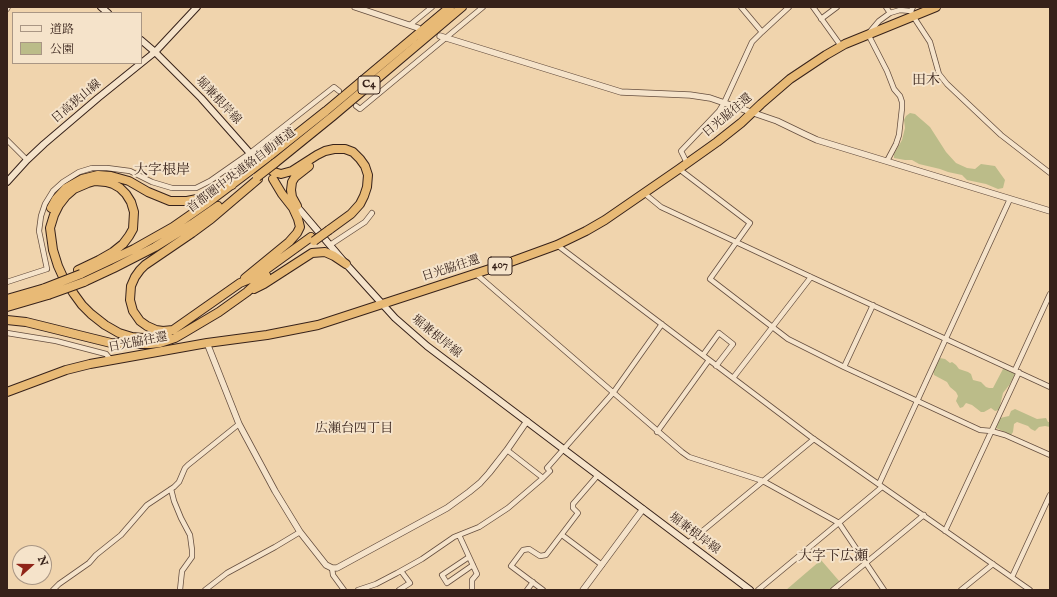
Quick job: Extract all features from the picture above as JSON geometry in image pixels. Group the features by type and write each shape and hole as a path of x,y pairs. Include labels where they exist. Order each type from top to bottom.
{"highway":[{"name":"首都圏中央連絡自動車道","path":"81,275 134,249 174,227 206,204 326,111 450,7"},
{"name":"首都圏中央連絡自動車道","path":"7,307 81,275 138,257 212,211 258,178 274,163 462,7"},
{"name":"日光脇往還","path":"7,392 66,370 90,364 296,329 330,321 505,264 557,245 594,227 679,169 741,124 752,112 790,79 841,46 912,11 936,7"},
{"path":"240,283 257,276 351,214 360,204 367,187 368,175 366,166 353,152 345,149 325,151 292,171 281,174 274,172 252,155"},
{"path":"297,206 292,197 292,182 295,177 309,166 321,158 339,154 348,156 357,162 362,170 364,178 362,192 346,212 328,228"},
{"path":"139,344 115,336 101,329 77,306 69,296 57,276 48,250 45,230 51,207 66,188 82,179 98,176 111,176 128,181 148,192 170,201 188,201 202,198 232,185"},
{"path":"173,330 156,330 140,321 133,311 130,300 131,286 135,277 145,265 198,228 258,178"},
{"path":"81,275 122,244 129,236 132,229 134,212 131,202 120,188 113,184 95,181 88,183 74,189 59,205 50,228 53,250 58,266 63,277 82,305 105,325 119,333 143,338 153,338 173,330 240,283 289,242 297,233 300,227 298,219 293,208 273,179"},
{"path":"7,320 26,322 111,343 160,343 187,332 219,312 247,292 312,239"},
{"path":"247,292 264,284 312,253 325,252 346,264"},
{"name":"首都圏中央連絡自動車道","path":"7,299 46,289"}],"main road":[{"name":"日高狭山線","path":"142,62 155,52 197,7"},
{"name":"堀兼根岸線","path":"142,41 201,98 395,318 427,346 750,590"},
{"name":"日高狭山線","path":"7,182 27,160 98,98 140,64"}],"street":[{"path":"355,7 418,28"},
{"path":"410,25 432,7"},
{"path":"356,106 360,109 483,7"},
{"path":"741,7 762,32"},
{"path":"687,163 681,151 714,116 724,103 752,42 789,7"},
{"path":"813,7 841,46"},
{"path":"821,19 838,7"},
{"path":"886,7 890,13"},
{"path":"887,161 899,135 902,102 900,96 894,90 887,72 868,34 878,22 890,13 900,10 912,11 930,42 939,74 947,84 1000,135 1050,173"},
{"path":"440,36 621,92 690,95 710,98 776,121 817,140 1050,211"},
{"path":"7,282 47,269 39,231 41,216 45,204 54,191 63,182 79,172 92,168 130,171 152,182 172,188 196,188 252,155 334,87 339,91"},
{"path":"7,140 27,160"},
{"path":"679,169 750,222 710,279 772,327 788,339 917,401 980,430 1005,435 1050,455"},
{"path":"644,192 661,207 1050,386"},
{"path":"758,590 839,523 881,485 917,401 1010,199"},
{"path":"330,245 365,222 372,213"},
{"path":"557,245 814,439 1030,590"},
{"path":"475,273 657,432 689,457 763,481 839,523 884,590"},
{"path":"733,378 811,277"},
{"path":"945,531 991,431 1050,294"},
{"path":"844,367 873,305"},
{"path":"358,590 376,584 401,571 454,537 479,527 508,508 543,478 550,471 547,468 613,393 662,324"},
{"path":"7,333 56,341 106,354 111,360"},
{"path":"703,355 719,333 733,344 716,366"},
{"path":"207,343 239,424 275,491 300,532 326,565 332,568 337,568 447,508 489,473 527,421"},
{"path":"657,432 709,360"},
{"path":"53,590 59,584 89,563 96,555 121,535 147,505 179,482 185,468 188,465 239,424"},
{"path":"688,543 814,439"},
{"path":"507,450 543,478"},
{"path":"543,590 511,566 523,550 528,549 540,556 546,555 578,513 573,508 573,504 598,475"},
{"path":"171,489 180,518 190,535 192,550 192,557 182,572 180,590"},
{"path":"1012,577 1050,495"},
{"path":"583,590 644,509"},
{"path":"833,590 924,515"},
{"path":"205,590 227,573 300,532"},
{"path":"562,535 602,565"},
{"path":"459,536 477,574 472,580 472,590"},
{"path":"469,557 442,575 447,583 473,565"},
{"path":"961,590 993,564"},
{"path":"332,568 333,575 344,590"},
{"path":"399,590 410,583 401,571"},
{"path":"527,590 533,582"}],"green space":[{"path":"910,113 915,114 930,127 946,152 956,163 967,168 975,169 981,164 995,166 1005,180 1003,188 998,189 986,184 967,180 962,175 919,164 912,160 894,158 894,154 902,140 905,128 904,120"},
{"path":"940,358 945,359 950,363 952,362 959,369 971,374 973,380 981,382 989,388 993,388 1003,369 1006,368 1015,374 1003,393 999,410 995,411 991,408 981,412 972,405 966,403 960,408 956,401 958,396 956,392 947,382 934,375 933,370"},
{"path":"1015,409 1037,419 1046,418 1048,422 1050,422 1050,427 1039,427 1035,431 1028,426 1017,422 1014,424 1011,435 996,428 1000,418 1009,416 1011,411"},
{"path":"821,560 840,582 831,590 786,590"}],"district":[{"name":"田木","path":"926,81"},
{"name":"大字根岸","path":"162,171"},
{"name":"広瀬台四丁目","path":"354,429"},
{"name":"大字下広瀬","path":"833,557"}]}
